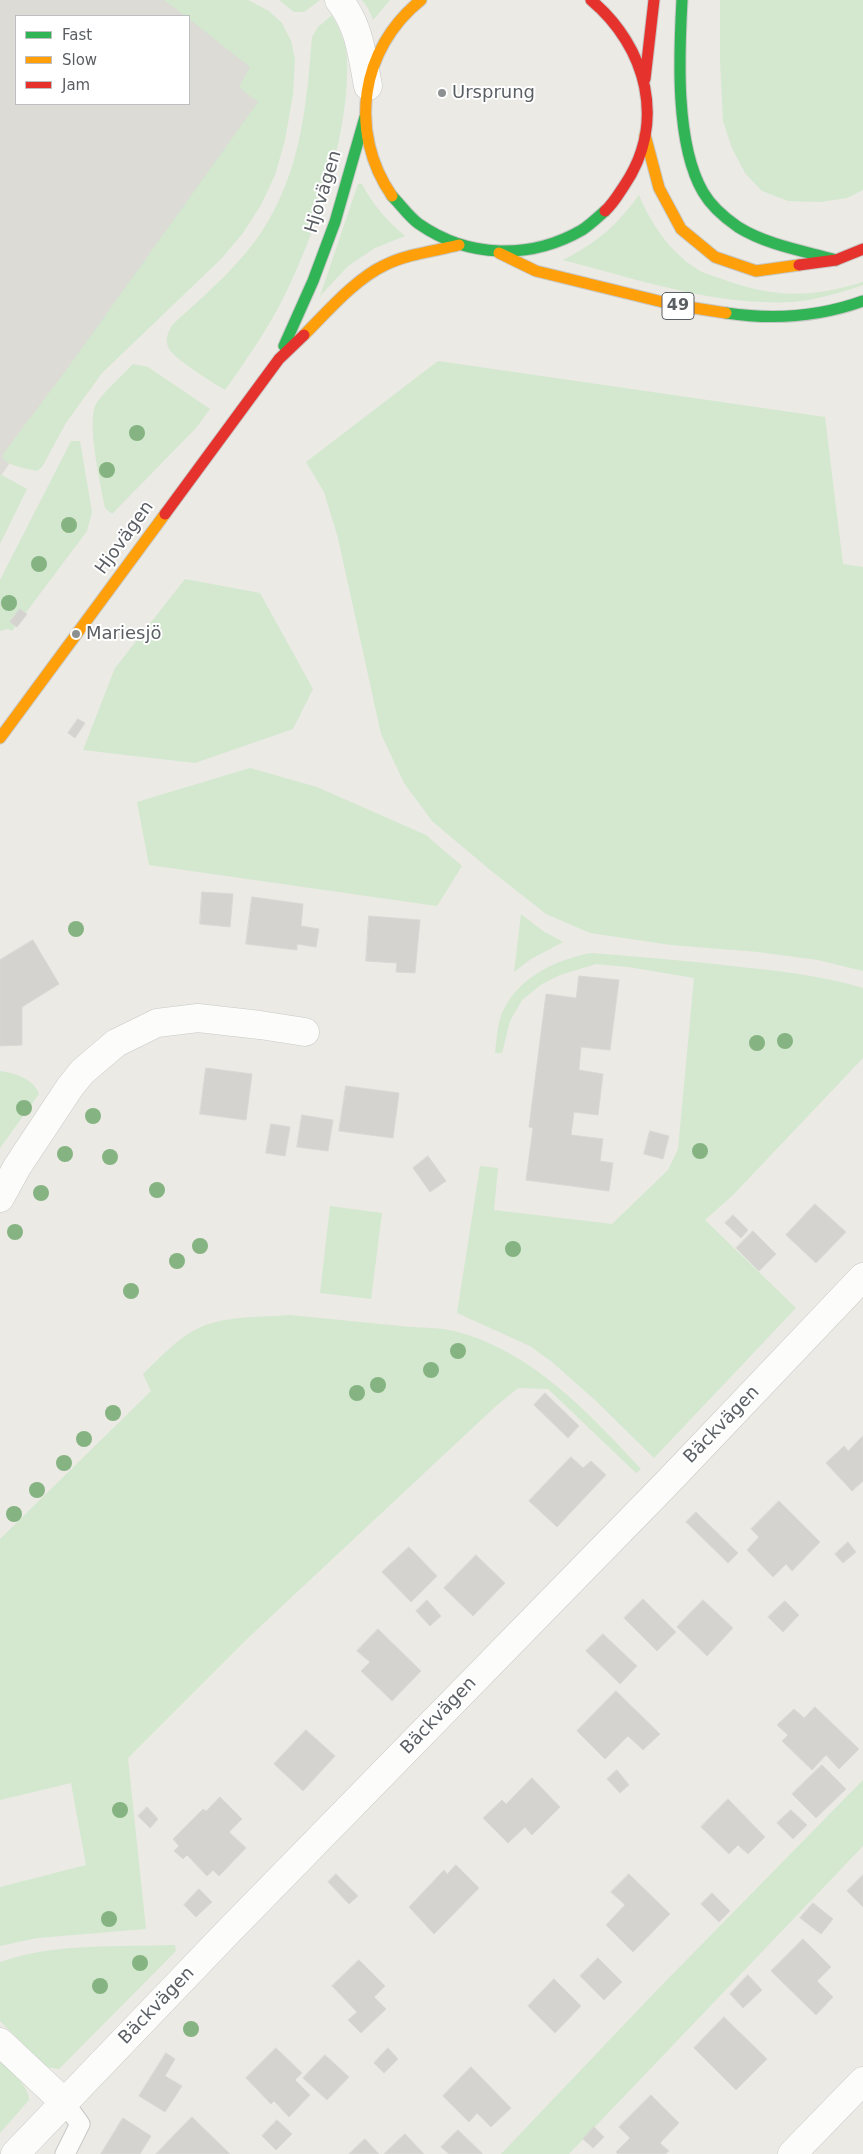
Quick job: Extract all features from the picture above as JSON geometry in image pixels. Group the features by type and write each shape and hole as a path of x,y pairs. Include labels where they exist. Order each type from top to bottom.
{"main road":[{"name":"49","path":"422,0 393,28 377,55 368,86 365,117 369,145 378,172 392,196 418,222 434,233 459,245 499,253 536,271 675,305 742,315 796,317 841,309 863,301"},
{"path":"591,0 620,28 634,52 645,83"},
{"path":"499,253 528,252 556,244 583,231 606,212 624,190 638,163 645,135 647,107 645,83 654,0"},
{"path":"682,0 681,90 689,155 704,192 730,221 763,239 836,260"},
{"name":"Hjovägen","path":"279,359 313,281 335,222 365,117"},
{"path":"645,135 659,188 681,229 716,257 756,271 836,260 863,249"},
{"name":"Hjovägen","path":"0,738 279,359 353,287 384,265 411,256 459,245"}],"street":[{"path":"339,0 350,14 359,34 368,86"},
{"path":"0,1198 17,1167 70,1087 82,1072 116,1043 157,1023 198,1018 260,1024 305,1032"},
{"name":"Bäckvägen","path":"15,2154 659,1491 863,1276"},
{"path":"0,2042 64,2102"},
{"path":"792,2154 863,2081"}],"lane":[{"path":"64,2102 80,2124 64,2154"}],"shaded area":[{"path":"0,0 219,0 278,80 0,477"}],"green space":[{"path":"164,0 248,0 269,11 282,23 291,41 295,59 293,94 285,140 275,175 261,205 243,233 221,259 102,373 66,423 42,467 37,471 15,466 3,459 3,454 70,365 258,102 239,87 250,67 190,20 190,15 184,15"},
{"path":"279,0 320,0 304,12 294,12"},
{"path":"362,0 390,0 373,20"},
{"path":"720,0 863,0 863,190 847,198 820,202 788,201 762,191 745,173 732,148 723,121 720,61"},
{"path":"332,15 345,47 347,85 344,114 331,174 312,232 283,298 260,338 225,390 171,352 168,347 167,336 172,325 213,288 239,261 262,232 271,216 290,174 296,152 305,106 312,37 318,27"},
{"path":"358,184 362,184 381,212 405,236 375,248 348,266 320,296"},
{"path":"639,195 649,216 670,246 687,262 706,274 758,290 775,293 809,293 863,282 863,285 828,296 801,301 763,302 734,300 676,290 563,260 586,247 606,232"},
{"path":"438,361 825,417 843,564 863,567 863,971 818,960 758,952 671,945 590,933 546,914 489,869 432,821 404,783 381,734 338,538 324,492 306,462"},
{"path":"133,364 148,367 210,409 196,428 112,514 105,508 98,471 93,439 93,413 96,404 108,389"},
{"path":"71,441 80,441 92,512 87,531 12,631 8,629 0,631 0,580"},
{"path":"0,474 27,489 0,544"},
{"path":"185,579 260,593 313,689 293,729 195,763 83,750 115,668"},
{"path":"250,768 317,787 426,835 462,866 437,906 149,865 137,802"},
{"path":"521,914 543,931 563,942 531,959 514,972"},
{"path":"592,953 786,972 833,980 863,988 863,1058 733,1195 705,1220 796,1308 654,1458 596,1401 552,1362 530,1346 457,1313 480,1166 498,1168 494,1210 612,1224 668,1170 678,1149 694,978 628,967 596,964 560,975 542,984 522,1000 510,1021 502,1053 495,1053 502,1012 521,986 542,970 567,959"},
{"path":"0,1071 18,1075 33,1084 39,1094 0,1148"},
{"path":"330,1206 382,1213 371,1299 320,1293"},
{"path":"290,1315 441,1329 482,1340 533,1368 557,1386 601,1426 641,1469 636,1473 548,1389 518,1388 496,1406 249,1637 128,1758 146,1929 37,1938 0,1946 0,1887 86,1865 71,1783 0,1800 0,1539 151,1391 143,1374 178,1341 194,1330 223,1320"},
{"path":"863,1780 863,1846 569,2154 501,2154 658,1989"},
{"path":"175,1945 176,1951 59,2069 46,2067 0,2021 0,1962 20,1956 64,1949"},
{"path":"0,2061 26,2089 29,2100 0,2133"}],"building":[{"path":"20,609 27,614 17,627 10,622"},
{"path":"78,719 85,723 75,738 68,733"},
{"path":"202,892 233,894 230,927 200,924"},
{"path":"252,897 303,904 301,926 319,929 316,947 297,944 297,950 246,944"},
{"path":"369,916 420,920 415,973 396,972 397,963 366,961"},
{"path":"33,940 59,984 22,1007 22,1045 0,1046 0,960"},
{"path":"579,976 619,980 610,1050 581,1047 579,1070 603,1074 598,1115 574,1112 571,1135 603,1139 600,1161 613,1163 609,1191 526,1180 533,1128 529,1127 546,994 576,998"},
{"path":"206,1068 252,1074 246,1120 200,1114"},
{"path":"346,1086 399,1093 393,1138 339,1131"},
{"path":"302,1115 333,1120 328,1151 297,1147"},
{"path":"271,1124 290,1127 285,1156 266,1153"},
{"path":"650,1131 669,1136 663,1159 644,1154"},
{"path":"428,1156 446,1181 430,1192 413,1168"},
{"path":"815,1204 846,1232 816,1263 786,1235"},
{"path":"733,1215 748,1230 741,1238 725,1223"},
{"path":"753,1231 776,1254 759,1271 736,1248"},
{"path":"545,1393 579,1426 568,1438 534,1405"},
{"path":"863,1436 863,1481 852,1491 826,1463 844,1446 848,1451"},
{"path":"571,1457 583,1468 591,1461 606,1475 557,1527 529,1501"},
{"path":"779,1501 820,1542 792,1571 786,1564 773,1577 747,1550 759,1537 751,1529"},
{"path":"696,1512 738,1553 728,1563 686,1522"},
{"path":"848,1542 856,1552 843,1563 835,1554"},
{"path":"409,1547 437,1576 411,1602 382,1572"},
{"path":"476,1555 505,1583 473,1616 444,1588"},
{"path":"643,1599 676,1632 657,1651 624,1618"},
{"path":"427,1600 441,1616 430,1626 416,1611"},
{"path":"703,1600 733,1628 707,1656 677,1627"},
{"path":"785,1601 799,1615 783,1632 768,1617"},
{"path":"378,1629 421,1671 392,1701 361,1671 370,1662 357,1651"},
{"path":"603,1634 637,1666 620,1684 586,1651"},
{"path":"616,1691 660,1734 643,1750 628,1736 605,1759 577,1731"},
{"path":"815,1707 859,1749 839,1769 826,1755 812,1770 782,1741 788,1735 777,1725 794,1709 804,1718"},
{"path":"306,1730 335,1756 303,1791 274,1764"},
{"path":"822,1765 846,1789 816,1818 792,1794"},
{"path":"617,1770 629,1785 620,1793 607,1779"},
{"path":"532,1778 560,1807 532,1835 525,1827 508,1843 483,1818 502,1800 506,1804"},
{"path":"220,1797 242,1819 229,1832 246,1848 219,1876 213,1870 207,1876 187,1855 183,1859 174,1851 179,1846 173,1839 203,1809 206,1811"},
{"path":"728,1799 765,1837 748,1854 738,1845 729,1854 701,1827"},
{"path":"147,1807 158,1819 150,1828 138,1816"},
{"path":"791,1810 807,1825 793,1839 777,1823"},
{"path":"456,1865 479,1888 434,1934 409,1907 444,1870 447,1874"},
{"path":"336,1874 358,1896 349,1904 328,1882"},
{"path":"629,1874 670,1914 633,1952 606,1925 625,1905 611,1892"},
{"path":"863,1875 863,1907 847,1891"},
{"path":"199,1889 212,1902 196,1917 184,1905"},
{"path":"712,1893 730,1911 719,1922 701,1904"},
{"path":"813,1903 833,1919 821,1934 800,1918"},
{"path":"803,1939 831,1967 817,1981 833,1997 816,2015 771,1971"},
{"path":"598,1958 622,1982 604,2000 580,1976"},
{"path":"359,1960 385,1986 374,1997 386,2009 361,2033 348,2020 357,2012 332,1986"},
{"path":"748,1975 762,1990 743,2008 730,1994"},
{"path":"554,1979 581,2006 555,2033 528,2006"},
{"path":"724,2017 767,2059 736,2090 694,2048"},
{"path":"276,2048 302,2073 295,2080 310,2095 289,2117 274,2101 271,2104 246,2078"},
{"path":"388,2048 398,2059 384,2073 374,2063"},
{"path":"166,2053 175,2059 165,2076 182,2086 165,2112 139,2096"},
{"path":"325,2055 349,2077 327,2100 303,2078"},
{"path":"471,2067 511,2108 491,2127 477,2113 469,2122 443,2096"},
{"path":"651,2095 679,2123 660,2143 669,2151 665,2154 618,2154 616,2152 630,2138 619,2127"},
{"path":"192,2117 230,2154 156,2154"},
{"path":"123,2118 151,2136 140,2154 101,2154"},
{"path":"277,2120 292,2134 276,2150 262,2136"},
{"path":"594,2127 604,2137 593,2148 583,2139"},
{"path":"458,2130 483,2154 449,2154 441,2147"},
{"path":"405,2134 424,2154 384,2154"},
{"path":"365,2139 379,2154 349,2154"}],"traffic: fast":[{"path":"682,0 680,72 683,125 687,149 703,192 723,216 749,233 786,247 836,260"},
{"path":"284,346 313,281 335,222 365,117"},
{"path":"392,196 415,221 438,235 458,244 478,249 499,251 520,250 562,240 585,228 605,211"},
{"path":"726,313 796,316 830,311 863,301"}],"traffic: slow":[{"path":"392,196 378,171 369,145 366,119 367,92 373,67 385,42 400,20 421,0"},
{"path":"645,135 659,188 681,229 715,257 756,271 799,265"},
{"path":"304,335 352,287 374,271 402,258 459,245"},
{"path":"499,253 536,271 675,305 726,313"},
{"path":"0,738 165,514"}],"traffic: jam":[{"path":"591,0 610,19 626,40 637,63 645,87 647,112 645,137 637,162 620,193 605,211"},
{"path":"645,79 654,0"},
{"path":"799,265 836,260 863,249"},
{"path":"165,514 279,359 304,335"}],"place":[{"name":"Ursprung","path":"442,93"},
{"name":"Mariesjö","path":"76,634"}]}
